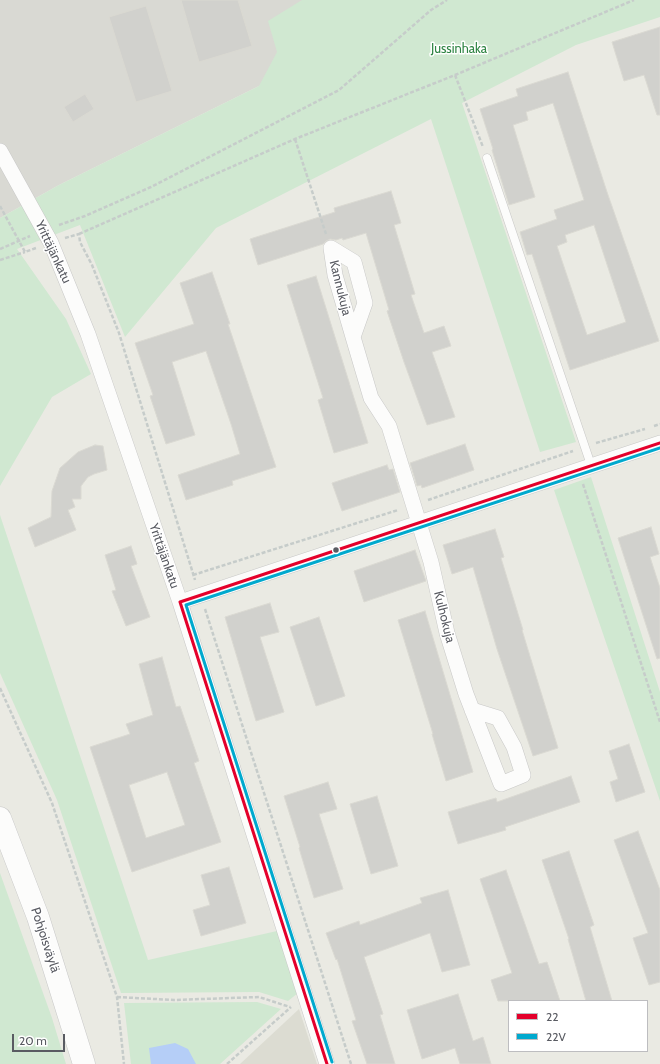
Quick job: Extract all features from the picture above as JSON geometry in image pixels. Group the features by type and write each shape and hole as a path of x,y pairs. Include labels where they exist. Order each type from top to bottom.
{"street":[{"name":"Yrittäjänkatu","path":"0,151 44,230 88,334 180,602 327,1064"},
{"name":"Kannukuja","path":"331,248 354,262 365,303 353,337"},
{"name":"Kannukuja","path":"331,248 334,275 371,398 388,426 419,523"},
{"path":"180,602 660,443"},
{"name":"Kulhokuja","path":"419,523 431,562 447,633 466,694 472,710 501,784 523,775 514,747 498,718 472,710"},
{"name":"Pohjoisväylä","path":"0,818 38,917 84,1064"}],"lane":[{"path":"487,158 585,468"}],"path":[{"path":"0,249 44,230 85,216 151,187 339,90 431,10 447,0"},
{"path":"79,234 295,139 455,75 634,0"},
{"path":"455,75 487,158"},
{"path":"295,139 331,248"},
{"path":"0,260 25,252"},
{"path":"572,451 585,468 660,722"},
{"path":"193,575 201,595 350,1064"},
{"path":"0,688 52,803 117,997 124,1064"},
{"path":"227,1064 304,995"},
{"path":"117,997 174,1000 259,997 290,1007"}],"shaded area":[{"path":"0,0 463,0 259,86 59,185 0,218"},
{"path":"299,1009 317,1064 240,1064"}],"green space":[{"name":"Jussinhaka","path":"302,0 660,0 660,17 576,45 462,103 576,442 540,452 431,119 216,228 125,337 80,225 17,249 66,319 91,374 52,397 0,486 0,218 59,185 259,86 277,52 268,21"},
{"path":"591,477 660,692 660,801 554,490"},
{"path":"0,515 148,960 277,931 298,993 288,1001 259,992 121,993 57,800 0,673"},
{"path":"0,873 52,1018 66,1064 0,1064"},
{"path":"257,1002 281,1009 220,1064 131,1064 124,1003"}],"water":[{"path":"175,1043 188,1049 196,1064 151,1064 149,1048"}],"building":[{"path":"181,0 238,0 252,46 199,62"},
{"path":"146,6 172,91 136,102 109,17"},
{"path":"660,27 660,115 657,115 644,75 624,81 612,42"},
{"path":"568,72 607,192 659,341 570,370 532,254 527,255 520,232 557,219 554,210 584,200 553,103 526,112 528,120 513,125 535,197 509,205 480,109 518,96 516,89","holes":["594,225 626,322 587,335 557,246 567,242 565,235"]},
{"path":"85,94 94,109 73,122 64,107"},
{"path":"391,191 401,223 394,225 415,294 411,295 424,333 444,326 451,346 432,352 455,417 427,425 387,311 389,310 366,233 343,240 342,238 336,240 330,239 323,244 258,265 250,239 335,212 334,208"},
{"path":"212,272 276,467 232,481 233,485 186,500 178,475 240,454 231,424 206,351 172,362 195,435 166,444 150,396 153,395 135,343 194,324 180,283"},
{"path":"316,276 368,443 334,453 318,400 323,398 287,285"},
{"path":"465,444 474,470 422,488 421,485 417,486 410,463"},
{"path":"95,445 103,446 107,470 88,477 81,486 81,499 72,499 75,507 68,510 76,530 35,547 28,528 51,517 52,491 60,468 78,452"},
{"path":"387,465 389,470 393,469 400,492 342,511 332,483"},
{"path":"651,527 659,554 650,557 660,588 660,658 657,659 618,538"},
{"path":"495,529 504,557 501,558 558,748 533,756 497,649 473,567 452,574 443,545"},
{"path":"131,546 137,564 131,566 150,617 126,626 112,591 116,590 105,555"},
{"path":"415,550 426,581 364,602 354,571"},
{"path":"270,603 279,632 260,637 284,712 256,721 225,617"},
{"path":"425,611 473,772 446,781 398,620"},
{"path":"319,617 345,696 316,706 290,627"},
{"path":"162,657 176,707 180,706 199,761 194,763 221,842 132,872 90,747 130,734 126,724 153,715 139,664","holes":["167,772 185,825 146,838 129,785"]},
{"path":"629,744 645,792 616,802 610,782 618,779 609,751"},
{"path":"571,776 580,802 505,827 506,830 458,844 448,812 496,798 497,802"},
{"path":"328,782 337,809 319,814 343,889 314,898 284,796"},
{"path":"377,796 398,866 371,874 350,804"},
{"path":"638,831 660,890 660,982 649,985 633,938 648,933 614,840"},
{"path":"569,851 594,925 590,927 612,1000 586,1000 569,939 542,860"},
{"path":"229,867 246,923 201,936 193,910 210,905 201,875"},
{"path":"506,870 539,964 547,962 560,1000 498,1001 491,980 512,973 480,879"},
{"path":"448,890 470,965 442,972 430,933 364,957 383,1014 380,1015 395,1064 367,1064 352,1021 356,1020 337,959 336,960 326,933 359,921 360,925 422,903 420,898"},
{"path":"458,994 473,1041 483,1037 491,1064 460,1064 455,1048 422,1059 407,1010"}],"transit line":[{"name":"22","path":"327,1064 180,602 660,443"},
{"name":"22V","path":"332,1062 186,605 660,448"}]}
